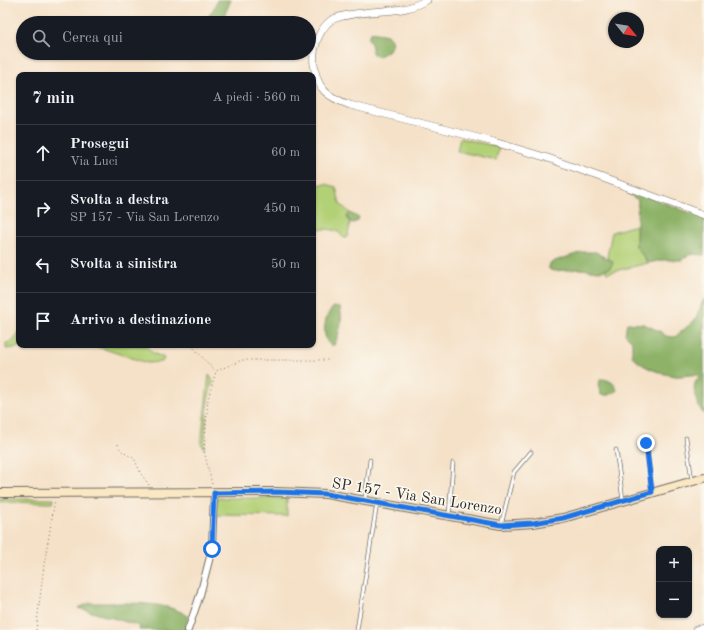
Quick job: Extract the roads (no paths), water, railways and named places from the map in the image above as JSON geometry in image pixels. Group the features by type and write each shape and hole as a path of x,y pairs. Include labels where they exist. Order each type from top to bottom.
{"main road":[{"name":"SP 157 - Via San Lorenzo","path":"0,493 56,494 277,492 326,494 501,525 533,523 563,518 704,478"}],"street":[{"path":"316,43 320,32 330,20 348,15 403,9 416,6 427,0"},
{"path":"315,60 315,72"},
{"path":"316,80 322,90 334,99 350,105 494,142 541,156 704,215"},
{"path":"188,630 200,594 212,549 214,493"},
{"path":"696,630 704,628"}],"lane":[{"path":"686,438 692,481"},
{"path":"646,443 652,492"},
{"path":"616,450 623,500"},
{"path":"501,525 514,472 531,452"},
{"path":"364,501 370,460"},
{"path":"449,515 454,463"},
{"path":"357,630 377,503"}]}
